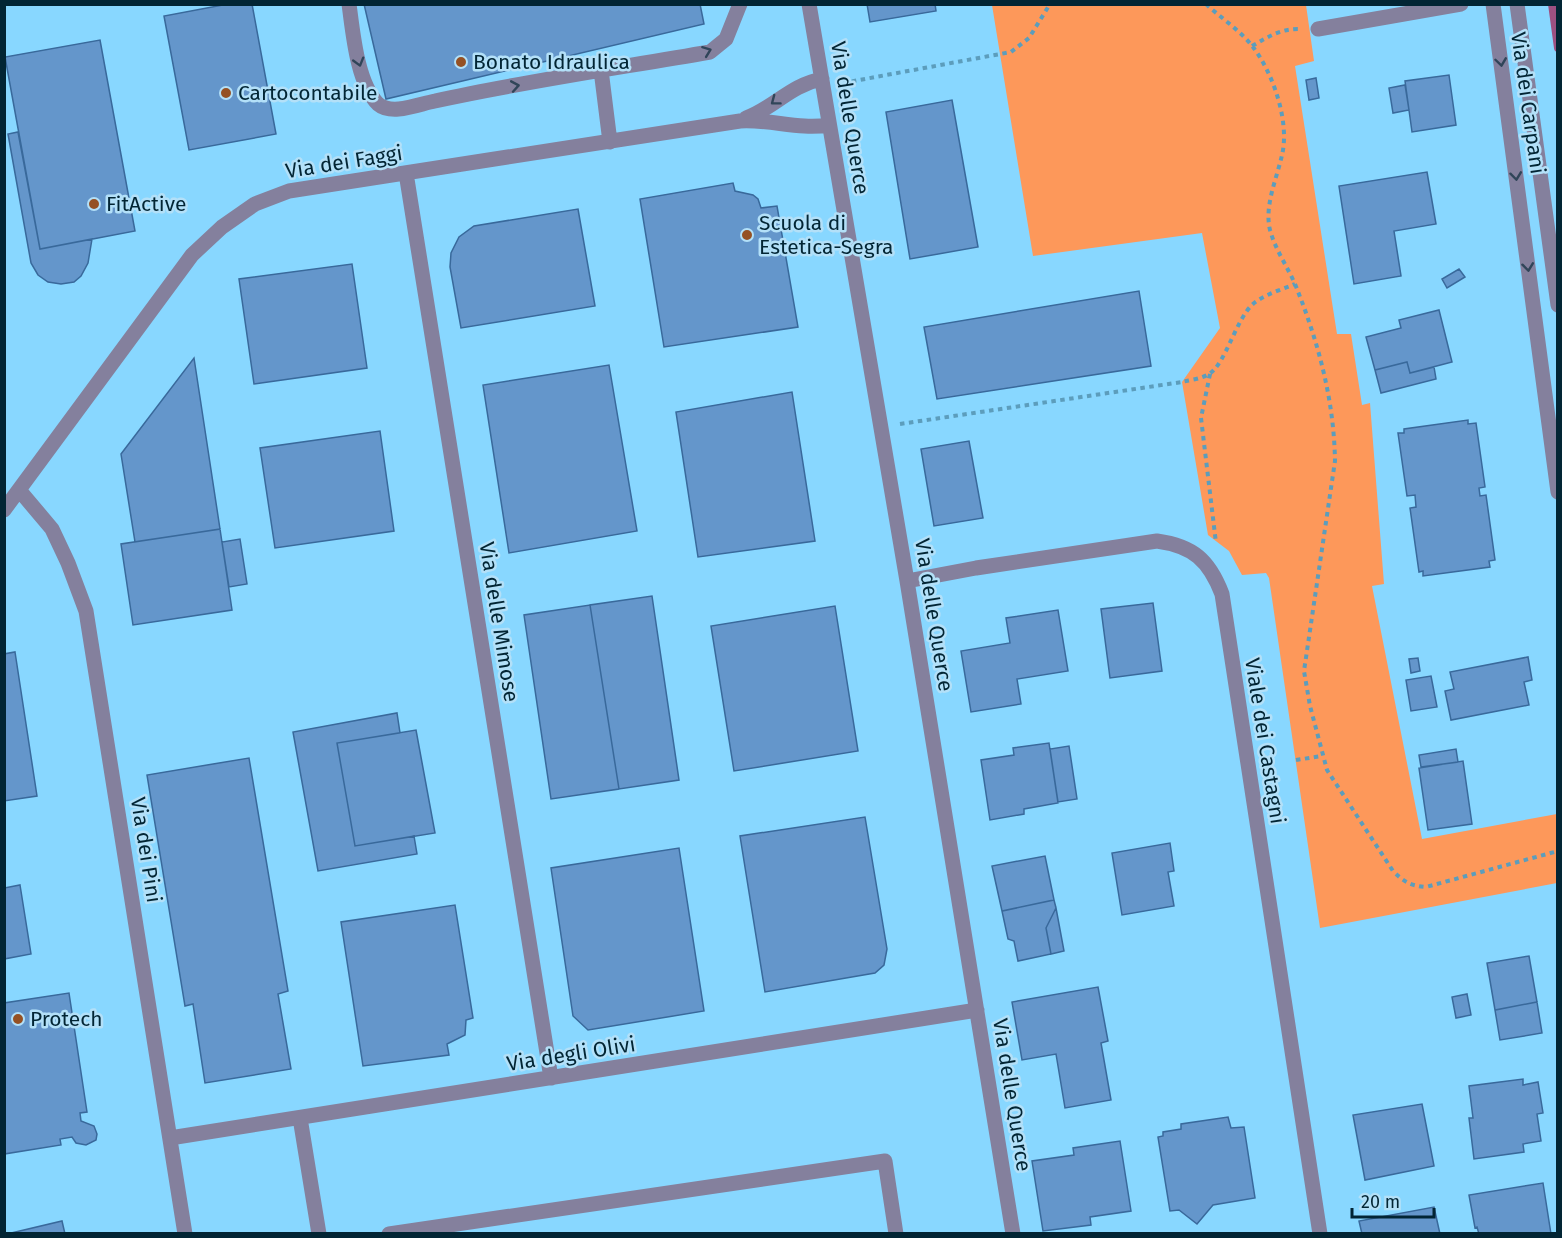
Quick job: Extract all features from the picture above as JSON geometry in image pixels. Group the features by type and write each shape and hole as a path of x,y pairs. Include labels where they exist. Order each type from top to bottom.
{"street":[{"path":"348,4 367,89 379,105 391,110 710,52 726,39 740,4"},
{"name":"Via delle Querce","path":"809,4 907,580 1013,1233"},
{"path":"1318,29 1461,4"},
{"name":"Via dei Carpani","path":"1493,4 1557,492"},
{"name":"Via dei Carpani","path":"1517,4 1557,305"},
{"path":"601,70 610,142"},
{"name":"Via dei Faggi","path":"728,123 750,117 797,86 822,79"},
{"name":"Via dei Faggi","path":"4,510 192,255 222,228 255,204 289,191 728,123 765,120 807,127 829,125"},
{"name":"Via delle Mimose","path":"406,173 551,1078"},
{"name":"Via dei Pini","path":"20,491 52,529 86,611 185,1233"},
{"name":"Viale dei Castagni","path":"907,580 1157,541 1175,543 1192,550 1213,575 1222,594 1320,1233"},
{"name":"Via degli Olivi","path":"170,1138 977,1010"},
{"path":"300,1118 319,1233"},
{"path":"389,1233 885,1161 896,1233"}],"path":[{"path":"843,83 1011,52 1029,38 1050,4"},
{"path":"1206,4 1252,46 1264,66 1280,104 1284,147 1269,208 1270,230 1295,284 1316,340 1334,426 1335,461 1304,671 1310,706 1327,770 1393,871 1404,882 1414,887 1426,888 1557,851"},
{"path":"1252,46 1285,29 1318,29"},
{"path":"1216,543 1201,418 1210,374 1252,305 1269,294 1295,284"},
{"path":"899,424 1182,382 1210,374"},
{"path":"1296,760 1322,756"}],"shaded area":[{"path":"992,5 1306,5 1314,61 1295,66 1337,334 1351,334 1362,405 1370,403 1384,584 1372,586 1422,839 1557,814 1557,883 1320,928 1269,578 1266,573 1242,575 1229,551 1208,535 1182,382 1220,328 1202,233 1033,256"}],"building":[{"path":"228,4 252,4 276,134 189,150 164,16"},
{"name":"Bonato Idraulica","path":"364,4 700,4 704,24 386,99"},
{"path":"867,4 935,4 936,11 870,22"},
{"path":"100,40 135,231 40,249 5,57"},
{"path":"1449,75 1456,125 1412,132 1405,81"},
{"path":"1316,78 1319,98 1309,100 1306,80"},
{"path":"1405,85 1409,110 1393,113 1389,88"},
{"path":"952,100 978,247 910,259 886,112"},
{"path":"18,132 40,249 92,239 88,263 81,276 74,282 61,284 48,282 38,275 31,263 8,134"},
{"path":"1427,172 1436,224 1394,231 1401,276 1354,284 1339,186"},
{"path":"733,183 735,191 753,195 758,199 761,208 777,206 798,327 664,347 640,199"},
{"path":"578,209 595,306 461,328 450,267 451,253 459,237 474,226"},
{"path":"352,264 367,368 254,384 239,279"},
{"path":"1459,269 1465,277 1447,288 1442,279"},
{"path":"1139,291 1151,366 937,399 924,327"},
{"path":"1439,310 1452,362 1410,373 1407,362 1375,370 1366,337 1401,328 1399,320"},
{"path":"194,358 220,529 135,542 121,454"},
{"path":"1407,362 1410,373 1434,367 1436,379 1381,393 1375,370"},
{"path":"609,365 637,531 509,553 483,385"},
{"path":"792,392 815,541 698,557 676,412"},
{"path":"1468,420 1468,424 1476,423 1485,487 1479,488 1480,496 1486,495 1495,560 1489,561 1490,567 1423,576 1423,571 1419,572 1410,508 1416,507 1415,495 1407,496 1398,433 1404,433 1404,429"},
{"path":"380,431 394,531 275,548 260,448"},
{"path":"969,441 983,518 934,526 921,449"},
{"path":"220,529 232,610 133,625 121,544"},
{"path":"240,539 247,584 229,587 222,542"},
{"path":"652,596 679,780 619,789 590,605"},
{"path":"1153,603 1162,671 1110,678 1101,609"},
{"path":"590,605 619,789 551,799 524,615"},
{"path":"835,606 858,751 734,771 711,626"},
{"path":"1058,610 1068,671 1017,679 1021,704 971,712 961,651 1010,643 1006,618"},
{"path":"15,652 37,796 4,801 4,654"},
{"path":"1528,657 1532,680 1524,682 1529,705 1451,720 1445,691 1454,689 1450,672"},
{"path":"1418,658 1420,671 1411,673 1409,659"},
{"path":"1431,676 1437,707 1411,711 1406,680"},
{"path":"397,713 400,733 337,743 355,846 414,836 417,854 318,871 293,732"},
{"path":"416,730 435,833 355,846 337,743"},
{"path":"1049,743 1058,803 1024,809 1024,814 990,820 981,760 1014,755 1013,748"},
{"path":"1069,746 1077,799 1058,802 1050,749"},
{"path":"1456,749 1458,762 1421,767 1419,755"},
{"path":"249,758 288,991 278,994 291,1069 205,1083 193,1004 185,1006 147,775"},
{"path":"1463,761 1472,824 1428,830 1419,768"},
{"path":"865,817 887,949 884,965 875,973 765,992 740,836"},
{"path":"1170,843 1174,871 1168,872 1174,906 1122,915 1112,853"},
{"path":"679,848 704,1011 588,1030 573,1016 551,868"},
{"path":"1045,856 1054,900 1002,911 992,866"},
{"path":"20,885 31,954 4,959 4,888"},
{"path":"1054,900 1056,908 1046,928 1051,954 1018,961 1014,941 1008,939 1002,911"},
{"path":"455,905 473,1018 466,1020 465,1035 447,1044 449,1055 363,1066 341,922"},
{"path":"1056,908 1064,951 1051,954 1046,928"},
{"path":"1529,956 1537,1002 1495,1010 1487,963"},
{"path":"1098,987 1108,1041 1101,1043 1111,1100 1065,1108 1056,1054 1022,1060 1012,1002"},
{"path":"69,993 87,1112 80,1113 81,1121 94,1126 97,1134 96,1140 86,1145 76,1143 72,1137 60,1139 61,1145 4,1154 4,1003"},
{"path":"1467,994 1471,1015 1456,1018 1452,997"},
{"path":"1537,1002 1542,1033 1500,1040 1495,1010"},
{"path":"1523,1079 1523,1085 1538,1082 1543,1113 1537,1114 1541,1141 1523,1144 1524,1152 1474,1159 1469,1118 1473,1118 1469,1086"},
{"path":"1422,1104 1434,1166 1365,1180 1353,1115"},
{"path":"1228,1117 1231,1128 1244,1127 1255,1198 1213,1205 1197,1224 1179,1210 1170,1211 1158,1137 1163,1136 1163,1132 1181,1129 1181,1124"},
{"path":"1120,1141 1131,1211 1090,1217 1091,1225 1043,1231 1032,1161 1074,1155 1073,1148"},
{"path":"1543,1183 1551,1234 1479,1234 1477,1227 1475,1228 1469,1195"},
{"path":"1434,1207 1440,1234 1362,1234 1359,1221"},
{"path":"62,1221 65,1234 7,1234"}],"waterway":[{"path":"1552,4 1558,48"}],"place":[{"name":"Bonato Idraulica","path":"461,62"},
{"name":"Cartocontabile","path":"226,93"},
{"name":"FitActive","path":"94,204"},
{"name":"Scuola di Estetica-Segra","path":"747,235"},
{"name":"Protech","path":"18,1019"}]}
